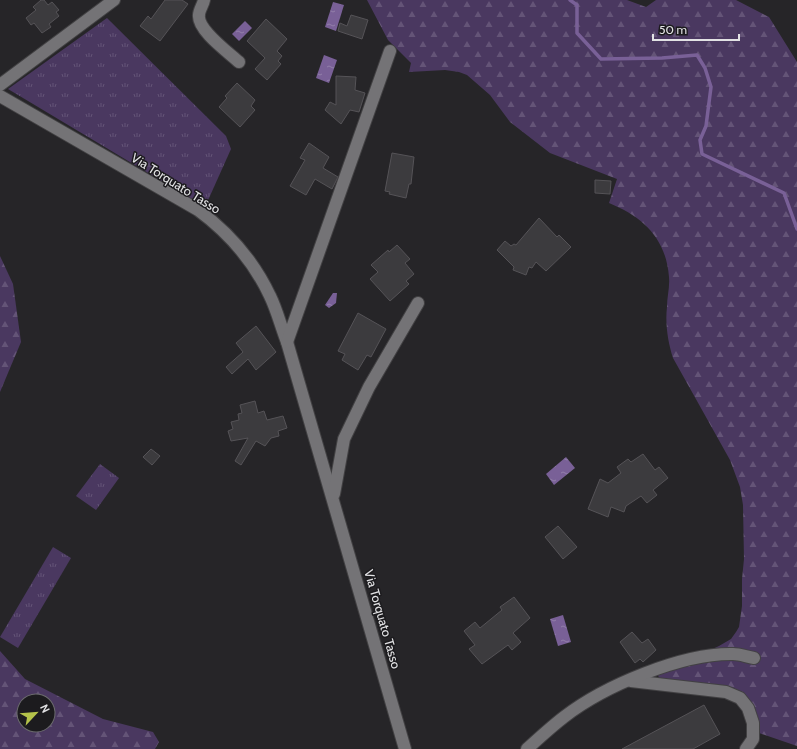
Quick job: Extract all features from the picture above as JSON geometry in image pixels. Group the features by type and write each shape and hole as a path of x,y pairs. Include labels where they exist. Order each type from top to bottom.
{"street":[{"path":"0,85 114,0"},
{"path":"204,0 199,15 200,25 239,62"},
{"path":"287,342 390,50"},
{"name":"Via Torquato Tasso","path":"0,96 177,197 217,224 251,262 270,296 287,342 405,749"},
{"name":"Via Torquato Tasso","path":"333,497 344,439 369,387 418,303"},
{"path":"527,749 564,717 607,690 629,681 669,665 711,656 734,654 754,658"},
{"path":"629,681 726,692 740,698 748,708 753,723 753,739 746,749"}],"green space":[{"path":"367,0 627,0 646,7 656,0 736,0 769,17 797,62 797,746 759,733 757,719 752,705 659,678 658,675 731,639 739,627 742,606 744,559 743,505 740,487 730,460 671,352 666,320 669,277 667,263 658,240 642,222 609,203 617,179 550,153 510,122 490,95 467,75 445,70 409,72 411,63 388,40"},
{"path":"107,18 226,136 231,149 205,207 8,89"},
{"path":"0,256 13,284 21,342 0,392"},
{"path":"100,464 119,478 96,510 76,496"},
{"path":"53,547 71,558 18,648 0,637"},
{"path":"0,651 25,679 52,693 16,693 16,733 56,733 56,695 103,719 153,732 159,742 155,749 0,749"}],"water":[{"path":"333,2 344,5 336,31 325,27"},
{"path":"245,21 252,28 239,41 232,34"},
{"path":"324,55 337,60 329,83 316,78"},
{"path":"333,293 337,293 336,303 329,308 325,305"},
{"path":"566,457 575,468 554,485 546,474"},
{"path":"563,615 571,642 558,646 550,619"}],"building":[{"path":"41,0 44,0 48,5 52,2 59,10 56,12 59,16 49,24 51,27 42,33 34,23 31,25 26,18 36,10 33,7"},
{"path":"165,0 182,0 188,4 160,41 140,26 148,16 151,19"},
{"path":"351,15 368,20 362,39 338,31 340,23 347,26"},
{"path":"266,19 287,39 277,51 282,56 278,61 281,64 267,80 255,69 265,58 247,41"},
{"path":"336,76 356,77 355,90 365,93 359,112 350,110 341,124 325,110 330,102 336,105"},
{"path":"237,83 255,100 251,106 255,110 240,127 219,107 227,98 225,96"},
{"path":"309,143 329,157 323,168 338,177 332,189 315,179 306,195 290,186 305,160 300,158"},
{"path":"392,153 414,157 411,184 409,184 406,198 389,194 390,192 385,191"},
{"path":"595,180 611,181 610,194 595,193"},
{"path":"539,218 557,237 559,235 571,247 546,271 536,262 532,268 529,267 526,275 513,270 514,267 497,250 505,241 511,246 514,244 516,245"},
{"path":"397,245 410,259 405,263 414,274 406,281 409,284 390,301 370,279 378,272 371,265 388,250 389,252"},
{"path":"358,313 386,329 371,357 367,355 358,370 342,360 345,354 338,351"},
{"path":"256,326 276,352 256,370 248,359 232,374 226,367 243,352 236,343"},
{"path":"255,401 258,413 264,411 267,420 283,416 287,428 278,431 279,436 271,438 265,446 256,441 241,465 235,461 248,438 231,441 228,431 233,429 231,422 239,420 238,414 242,413 240,405"},
{"path":"151,449 160,456 152,465 143,457"},
{"path":"643,454 655,470 659,467 668,478 653,490 657,495 647,503 641,496 626,506 624,512 611,507 608,517 588,509 600,479 608,483 621,473 617,467 628,459 631,462"},
{"path":"558,526 577,547 563,559 545,537"},
{"path":"514,597 530,618 513,633 521,642 512,650 508,645 482,664 469,649 475,645 464,631 475,622 480,628 502,610 500,607"},
{"path":"632,632 642,643 648,639 656,650 643,662 640,659 635,663 620,642"},
{"path":"704,705 720,734 693,749 622,749"}],"waterway":[{"path":"570,0 577,5 577,33 601,59 662,58 697,55 705,68 711,87 706,126 700,140 702,154 784,193 797,229"}]}
